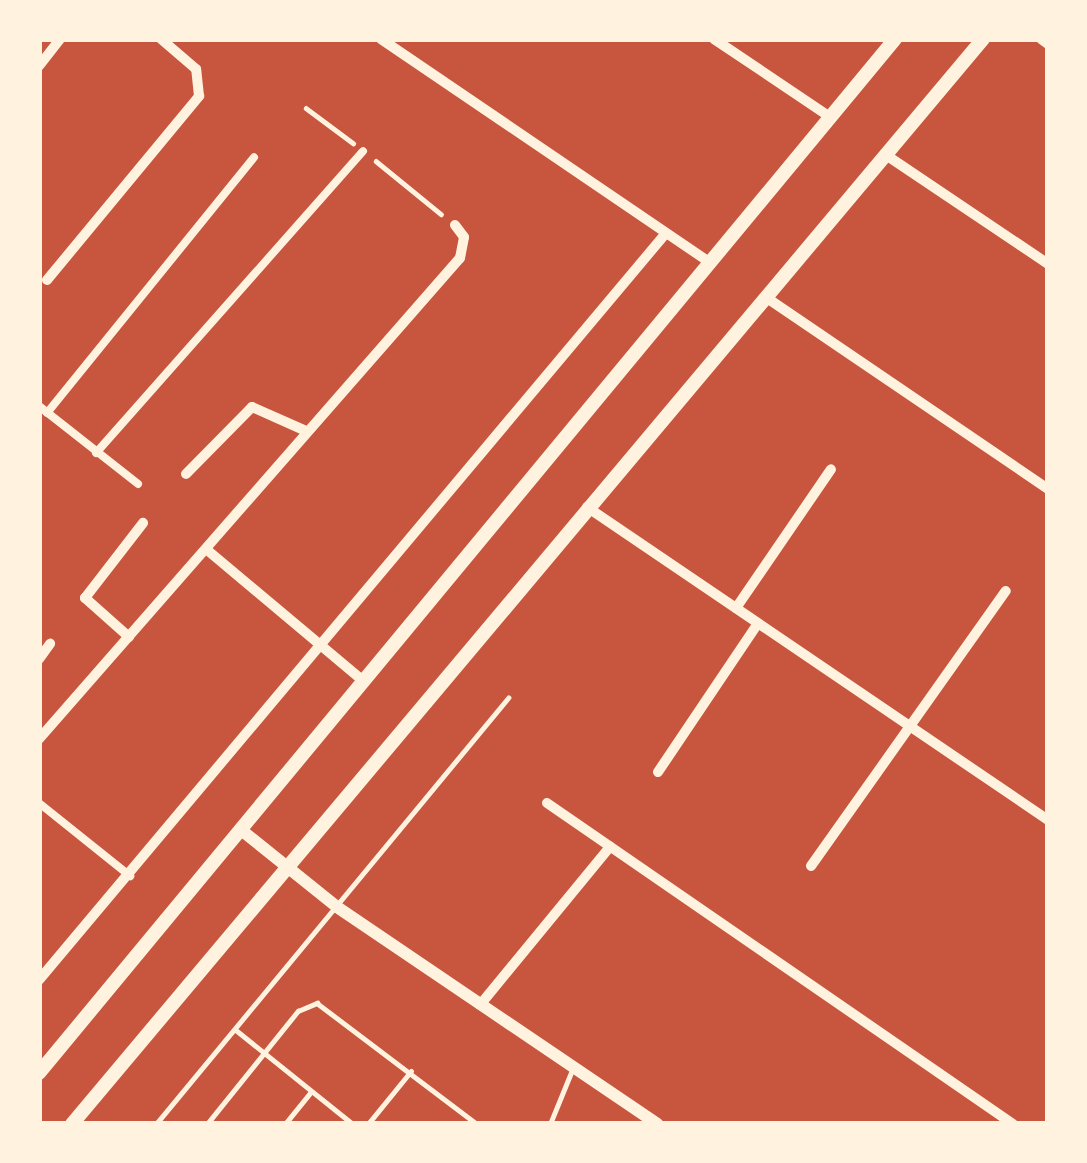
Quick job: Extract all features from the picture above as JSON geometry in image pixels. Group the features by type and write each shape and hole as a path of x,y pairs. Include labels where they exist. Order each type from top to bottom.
{"main road":[{"path":"39,1073 895,39"},
{"path":"72,1124 983,39"}],"street":[{"path":"39,65 60,39"},
{"path":"47,280 187,116 202,86 190,62 161,39"},
{"path":"381,39 710,263"},
{"path":"714,39 830,117"},
{"path":"96,453 363,151"},
{"path":"886,155 1048,264"},
{"path":"138,484 43,410 254,157"},
{"path":"39,739 304,430 460,258 464,237 455,225"},
{"path":"39,980 665,233"},
{"path":"767,298 1048,489"},
{"path":"186,473 253,407 304,430"},
{"path":"736,608 831,470"},
{"path":"587,507 1048,820"},
{"path":"129,637 85,598 143,523"},
{"path":"206,549 362,680"},
{"path":"811,866 1006,591"},
{"path":"658,772 758,623"},
{"path":"39,659 50,644"},
{"path":"39,803 130,876"},
{"path":"547,803 1013,1124"},
{"path":"240,829 337,907 648,1121"},
{"path":"480,1005 610,847"}],"lane":[{"path":"156,1124 508,698"},
{"path":"207,1124 298,1011 317,1003 477,1124"},
{"path":"236,1030 353,1124"},
{"path":"368,1124 411,1070"},
{"path":"550,1124 572,1070"},
{"path":"285,1124 310,1093"}],"path":[{"path":"306,108 455,225"}]}
